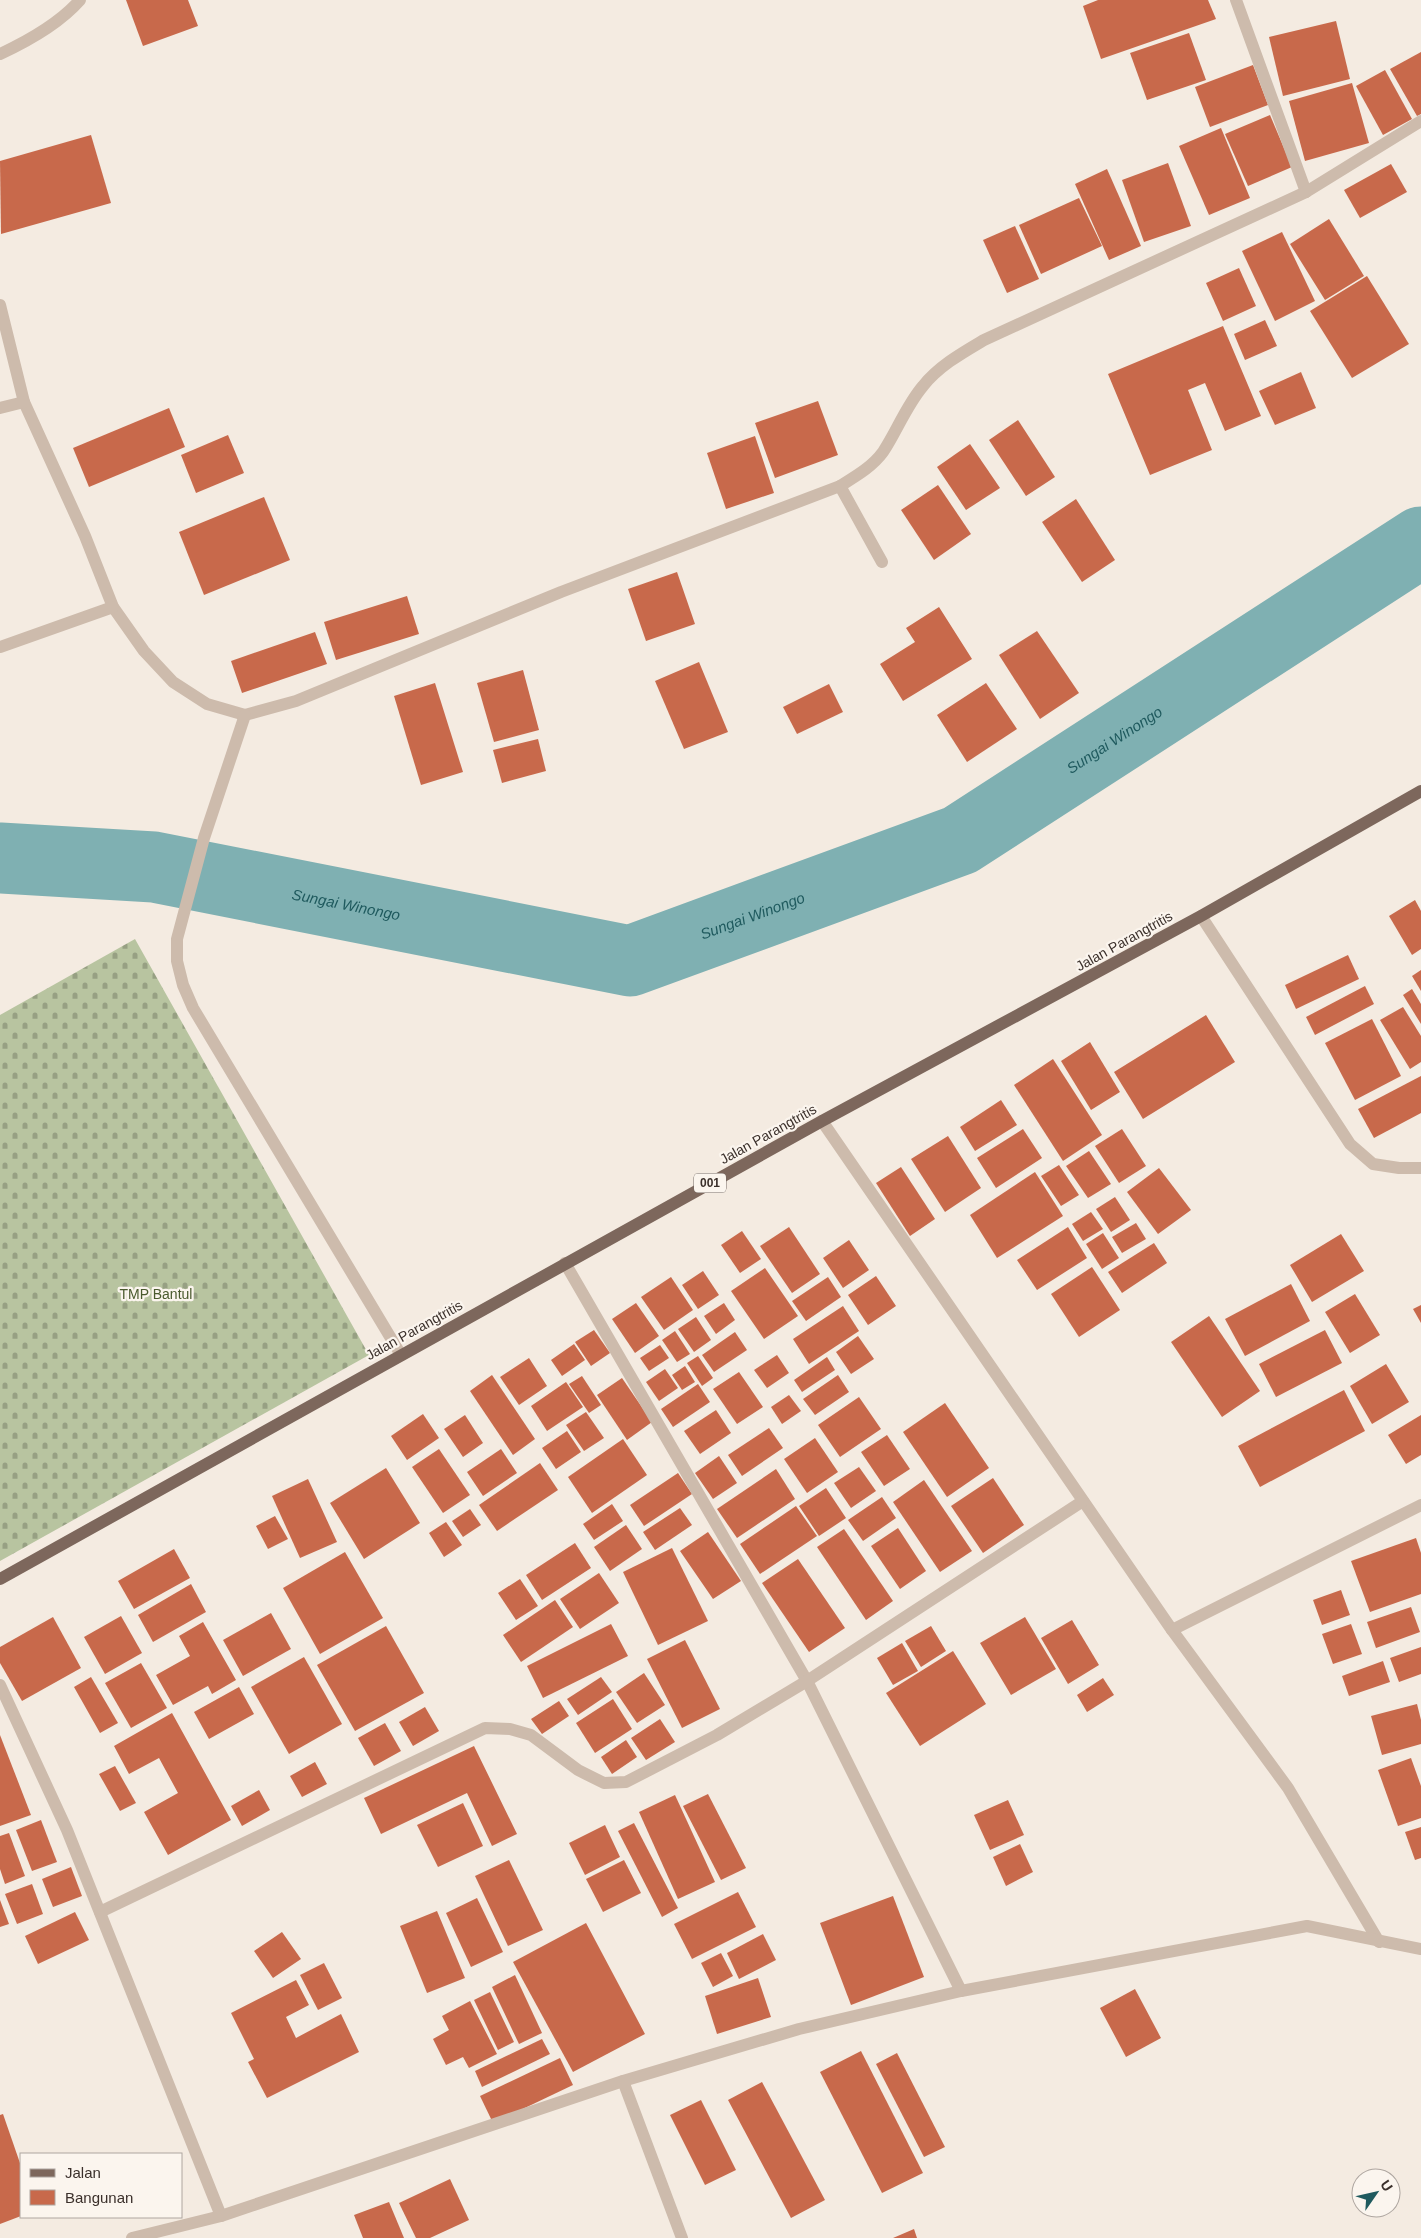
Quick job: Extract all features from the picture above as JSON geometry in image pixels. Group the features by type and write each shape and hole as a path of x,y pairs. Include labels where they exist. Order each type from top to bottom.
{"main road":[{"name":"Jalan Parangtritis","path":"0,1578 822,1121 1201,916 1421,791"}],"street":[{"path":"0,54 26,42 70,11 80,0"},
{"path":"1236,0 1306,192"},
{"path":"0,305 24,402 85,536 113,607 144,651 173,682 207,704 245,715 296,701 561,592 840,486 858,475 877,458 922,386 936,371 955,358 984,340 1306,192 1421,121"},
{"path":"0,408 24,402"},
{"path":"840,486 882,562"},
{"path":"0,647 113,607"},
{"path":"245,715 204,838 177,939 177,961 193,1008 401,1355"},
{"path":"1201,916 1350,1144 1373,1164 1399,1168 1421,1168"},
{"path":"822,1121 1172,1630 1288,1788 1379,1942"},
{"path":"565,1264 807,1681 960,1991"},
{"path":"100,1912 485,1728 510,1728 531,1735 578,1770 604,1782 626,1782 717,1735 807,1681 1084,1501"},
{"path":"1172,1630 1421,1505"},
{"path":"0,1685 67,1830 220,2216"},
{"path":"132,2238 220,2216 623,2081 799,2029 960,1991 1307,1926 1379,1942 1421,1948"},
{"path":"623,2081 682,2238"}],"green space":[{"name":"TMP Bantul","path":"135,939 369,1355 0,1561 0,1015"}],"building":[{"path":"126,0 188,0 198,26 143,46"},
{"path":"1098,0 1208,0 1216,19 1101,59 1083,6"},
{"path":"1336,21 1350,79 1283,96 1269,37"},
{"path":"1189,33 1206,80 1147,100 1130,53"},
{"path":"1421,52 1421,114 1417,116 1390,69"},
{"path":"1253,65 1268,105 1210,127 1195,87"},
{"path":"1385,70 1412,119 1383,135 1356,86"},
{"path":"1352,83 1369,143 1305,161 1289,101"},
{"path":"1270,115 1292,167 1248,186 1225,134"},
{"path":"1221,128 1250,198 1209,215 1179,146"},
{"path":"91,135 111,203 1,234 0,161"},
{"path":"1168,163 1191,226 1144,242 1122,180"},
{"path":"1391,164 1407,192 1360,218 1344,190"},
{"path":"1107,169 1141,246 1109,260 1075,184"},
{"path":"1079,198 1102,246 1041,274 1019,225"},
{"path":"1329,219 1364,276 1325,300 1290,244"},
{"path":"1015,226 1039,279 1007,293 983,240"},
{"path":"1282,232 1315,301 1275,321 1242,251"},
{"path":"1239,268 1256,306 1223,321 1206,283"},
{"path":"1367,276 1409,344 1352,378 1310,311"},
{"path":"1265,320 1277,346 1245,360 1234,334"},
{"path":"1223,326 1261,416 1225,431 1205,383 1188,390 1212,450 1150,475 1108,374"},
{"path":"1301,372 1316,408 1275,425 1259,391"},
{"path":"818,401 838,455 775,478 755,423"},
{"path":"169,408 185,447 89,487 73,448"},
{"path":"1018,420 1055,477 1026,496 989,440"},
{"path":"228,435 244,473 196,493 181,455"},
{"path":"755,436 774,493 726,509 707,453"},
{"path":"970,444 1000,488 966,510 937,467"},
{"path":"938,485 971,534 934,560 901,510"},
{"path":"264,497 290,560 204,595 179,532"},
{"path":"1076,499 1115,560 1082,582 1042,522"},
{"path":"677,572 695,624 646,641 628,589"},
{"path":"407,596 419,634 336,660 324,622"},
{"path":"939,607 972,659 903,701 880,664 915,642 906,628"},
{"path":"1037,631 1079,693 1040,719 999,655"},
{"path":"315,632 327,664 242,693 231,661"},
{"path":"699,662 728,732 684,749 655,681"},
{"path":"523,670 539,730 494,742 477,683"},
{"path":"435,683 463,772 421,785 394,696"},
{"path":"986,683 1017,729 967,762 937,715"},
{"path":"829,684 843,712 797,734 783,707"},
{"path":"538,739 546,771 502,783 493,750"},
{"path":"1415,900 1421,911 1421,949 1412,955 1389,916"},
{"path":"1348,955 1359,979 1296,1009 1285,985"},
{"path":"1421,970 1421,991 1412,976"},
{"path":"1365,986 1374,1004 1315,1035 1306,1017"},
{"path":"1412,989 1421,1004 1421,1024 1403,995"},
{"path":"1403,1007 1421,1036 1421,1062 1410,1069 1380,1020"},
{"path":"1206,1015 1235,1062 1143,1119 1114,1072"},
{"path":"1372,1019 1401,1076 1355,1100 1325,1043"},
{"path":"1090,1042 1120,1092 1091,1110 1061,1061"},
{"path":"1053,1059 1102,1135 1063,1161 1014,1085"},
{"path":"1421,1076 1421,1113 1374,1138 1358,1109"},
{"path":"1001,1100 1017,1125 975,1151 960,1127"},
{"path":"1023,1129 1042,1158 996,1188 977,1158"},
{"path":"1122,1129 1146,1166 1119,1183 1095,1146"},
{"path":"948,1136 981,1188 945,1212 911,1159"},
{"path":"1089,1151 1111,1184 1088,1198 1066,1166"},
{"path":"1059,1165 1079,1195 1061,1206 1041,1176"},
{"path":"901,1167 935,1219 910,1236 876,1183"},
{"path":"1159,1168 1191,1210 1158,1234 1127,1192"},
{"path":"1035,1172 1063,1216 997,1258 970,1215"},
{"path":"1115,1197 1130,1220 1111,1232 1096,1209"},
{"path":"1091,1212 1103,1229 1083,1241 1072,1224"},
{"path":"1136,1223 1146,1239 1122,1253 1112,1237"},
{"path":"789,1227 820,1274 792,1293 760,1246"},
{"path":"1068,1227 1087,1258 1037,1290 1017,1260"},
{"path":"742,1231 761,1259 740,1273 721,1245"},
{"path":"1103,1233 1119,1258 1102,1269 1086,1244"},
{"path":"1341,1234 1364,1271 1312,1302 1290,1265"},
{"path":"849,1240 869,1270 843,1288 823,1258"},
{"path":"1154,1243 1167,1263 1122,1293 1108,1272"},
{"path":"1092,1267 1120,1310 1079,1337 1051,1294"},
{"path":"765,1268 798,1316 764,1339 731,1291"},
{"path":"703,1271 719,1295 698,1309 682,1285"},
{"path":"876,1276 896,1306 868,1325 848,1295"},
{"path":"671,1277 693,1310 664,1330 641,1297"},
{"path":"828,1277 841,1297 806,1321 792,1301"},
{"path":"1291,1284 1310,1321 1245,1356 1225,1319"},
{"path":"1355,1294 1380,1335 1350,1353 1325,1312"},
{"path":"636,1303 659,1336 635,1353 612,1319"},
{"path":"724,1303 735,1320 716,1334 704,1316"},
{"path":"1421,1305 1421,1323 1413,1309"},
{"path":"843,1306 859,1331 809,1364 793,1339"},
{"path":"1209,1316 1260,1391 1222,1417 1171,1342"},
{"path":"696,1317 711,1340 694,1352 678,1329"},
{"path":"594,1330 610,1353 591,1366 575,1342"},
{"path":"1325,1330 1342,1363 1276,1397 1259,1364"},
{"path":"675,1331 690,1354 677,1362 662,1340"},
{"path":"735,1332 747,1350 714,1372 702,1355"},
{"path":"858,1336 874,1359 851,1374 836,1352"},
{"path":"574,1344 585,1360 562,1376 551,1360"},
{"path":"660,1345 669,1358 649,1371 640,1358"},
{"path":"777,1355 789,1373 767,1388 754,1370"},
{"path":"698,1356 713,1378 702,1386 687,1363"},
{"path":"827,1357 835,1370 802,1392 794,1380"},
{"path":"529,1358 547,1386 519,1405 500,1377"},
{"path":"1386,1364 1409,1402 1372,1424 1350,1386"},
{"path":"685,1366 695,1382 682,1390 672,1375"},
{"path":"665,1369 678,1388 659,1401 646,1382"},
{"path":"739,1372 763,1407 737,1424 713,1389"},
{"path":"492,1375 535,1439 513,1455 470,1391"},
{"path":"838,1375 849,1392 815,1415 803,1399"},
{"path":"582,1376 601,1405 589,1413 569,1384"},
{"path":"622,1378 652,1422 627,1440 597,1395"},
{"path":"566,1382 583,1407 547,1431 531,1406"},
{"path":"698,1384 710,1402 673,1427 661,1409"},
{"path":"1344,1390 1365,1431 1260,1487 1238,1446"},
{"path":"789,1395 801,1411 782,1424 771,1407"},
{"path":"859,1397 881,1429 840,1457 818,1425"},
{"path":"945,1403 989,1468 947,1497 903,1432"},
{"path":"716,1410 731,1433 700,1454 684,1431"},
{"path":"586,1412 604,1438 584,1451 566,1425"},
{"path":"423,1414 439,1438 407,1460 391,1436"},
{"path":"465,1415 483,1443 463,1457 444,1429"},
{"path":"1421,1415 1421,1455 1406,1464 1388,1435"},
{"path":"769,1428 783,1448 742,1476 728,1455"},
{"path":"567,1431 581,1452 556,1469 542,1448"},
{"path":"887,1435 910,1469 884,1486 861,1452"},
{"path":"815,1438 838,1472 807,1493 784,1459"},
{"path":"623,1439 647,1475 592,1513 568,1477"},
{"path":"439,1449 470,1495 443,1513 412,1467"},
{"path":"501,1449 517,1473 483,1496 467,1472"},
{"path":"719,1456 737,1483 713,1499 695,1473"},
{"path":"540,1463 558,1490 497,1531 479,1505"},
{"path":"859,1467 876,1491 851,1508 834,1483"},
{"path":"386,1468 420,1523 364,1559 330,1503"},
{"path":"776,1469 795,1499 737,1538 717,1509"},
{"path":"678,1473 692,1494 644,1526 630,1505"},
{"path":"993,1478 1024,1525 983,1553 951,1506"},
{"path":"308,1479 337,1542 300,1558 272,1496"},
{"path":"924,1480 972,1551 940,1572 893,1502"},
{"path":"826,1488 846,1518 819,1536 799,1506"},
{"path":"882,1497 896,1518 863,1541 848,1520"},
{"path":"612,1504 623,1521 594,1540 583,1524"},
{"path":"796,1506 817,1536 760,1574 740,1544"},
{"path":"680,1508 692,1525 655,1550 643,1532"},
{"path":"470,1509 481,1525 463,1537 452,1521"},
{"path":"275,1516 288,1539 268,1549 256,1526"},
{"path":"446,1522 462,1545 444,1557 429,1533"},
{"path":"626,1525 642,1549 610,1571 594,1547"},
{"path":"898,1528 926,1571 900,1589 871,1546"},
{"path":"844,1529 893,1601 866,1620 817,1547"},
{"path":"708,1532 741,1581 713,1599 680,1551"},
{"path":"1416,1538 1421,1553 1421,1594 1370,1612 1351,1561"},
{"path":"575,1543 591,1568 542,1600 526,1575"},
{"path":"672,1548 708,1621 658,1645 623,1572"},
{"path":"174,1549 190,1578 134,1609 118,1581"},
{"path":"345,1552 383,1618 320,1654 283,1588"},
{"path":"798,1559 845,1628 809,1652 762,1583"},
{"path":"599,1573 619,1603 580,1629 560,1599"},
{"path":"520,1579 538,1606 516,1620 498,1593"},
{"path":"191,1584 206,1612 153,1642 138,1615"},
{"path":"1341,1590 1350,1615 1322,1625 1313,1600"},
{"path":"555,1600 573,1627 521,1662 503,1635"},
{"path":"1411,1607 1420,1632 1376,1648 1367,1622"},
{"path":"271,1613 291,1649 243,1676 223,1640"},
{"path":"121,1616 142,1653 105,1674 84,1637"},
{"path":"53,1617 81,1668 22,1701 0,1663 0,1647"},
{"path":"1025,1617 1056,1669 1011,1695 980,1643"},
{"path":"1072,1620 1099,1665 1068,1684 1041,1638"},
{"path":"203,1622 236,1680 212,1694 208,1686 173,1705 156,1675 190,1656 179,1636"},
{"path":"611,1624 628,1656 543,1698 527,1666"},
{"path":"1351,1624 1362,1654 1333,1664 1322,1634"},
{"path":"386,1626 424,1693 355,1731 317,1665"},
{"path":"931,1626 946,1651 921,1667 905,1641"},
{"path":"685,1640 720,1709 682,1728 647,1659"},
{"path":"902,1643 918,1671 893,1685 877,1658"},
{"path":"1421,1647 1421,1674 1399,1682 1390,1658"},
{"path":"953,1651 986,1704 920,1746 886,1693"},
{"path":"304,1657 342,1724 289,1754 251,1687"},
{"path":"1383,1661 1390,1682 1349,1696 1342,1676"},
{"path":"141,1663 167,1708 131,1728 105,1683"},
{"path":"644,1673 665,1705 637,1723 616,1692"},
{"path":"91,1677 118,1723 100,1733 74,1687"},
{"path":"601,1677 612,1692 578,1715 567,1699"},
{"path":"1103,1678 1114,1695 1087,1712 1077,1695"},
{"path":"239,1687 254,1714 209,1739 194,1712"},
{"path":"613,1699 632,1729 595,1753 576,1723"},
{"path":"559,1701 569,1716 542,1734 531,1719"},
{"path":"1417,1704 1421,1720 1421,1744 1382,1755 1371,1716"},
{"path":"425,1707 439,1731 413,1746 399,1722"},
{"path":"172,1713 231,1820 168,1855 144,1812 178,1793 159,1758 129,1774 114,1746"},
{"path":"660,1719 675,1742 646,1760 631,1738"},
{"path":"385,1723 401,1751 374,1766 358,1738"},
{"path":"0,1735 31,1815 0,1826"},
{"path":"626,1740 637,1757 612,1774 601,1757"},
{"path":"474,1746 517,1834 492,1846 467,1793 381,1834 364,1798"},
{"path":"1411,1758 1421,1786 1421,1818 1398,1826 1378,1770"},
{"path":"315,1762 327,1784 302,1797 290,1776"},
{"path":"115,1766 136,1803 120,1811 99,1774"},
{"path":"259,1790 270,1810 242,1826 231,1806"},
{"path":"708,1794 746,1868 721,1880 683,1806"},
{"path":"675,1795 715,1882 678,1899 639,1812"},
{"path":"1008,1800 1024,1835 990,1850 974,1815"},
{"path":"463,1803 483,1846 438,1867 417,1825"},
{"path":"41,1820 57,1862 32,1871 16,1830"},
{"path":"634,1823 678,1908 662,1917 618,1831"},
{"path":"605,1825 620,1857 585,1875 569,1843"},
{"path":"1421,1827 1421,1858 1415,1860 1405,1832"},
{"path":"9,1833 25,1876 5,1884 0,1869 0,1836"},
{"path":"1020,1844 1033,1872 1006,1886 993,1857"},
{"path":"509,1860 543,1930 508,1946 475,1876"},
{"path":"624,1860 641,1893 603,1912 586,1879"},
{"path":"71,1867 82,1896 53,1907 42,1879"},
{"path":"32,1884 43,1914 17,1924 5,1894"},
{"path":"738,1892 756,1927 692,1959 674,1924"},
{"path":"893,1896 924,1977 851,2005 820,1923"},
{"path":"477,1898 503,1952 471,1967 446,1913"},
{"path":"0,1900 9,1924 0,1927"},
{"path":"437,1911 465,1978 427,1993 400,1926"},
{"path":"75,1912 89,1940 38,1964 25,1936"},
{"path":"586,1923 645,2034 573,2072 513,1962"},
{"path":"282,1932 301,1959 273,1978 254,1951"},
{"path":"763,1934 776,1960 739,1979 727,1953"},
{"path":"721,1953 733,1976 713,1987 701,1963"},
{"path":"324,1963 342,1998 318,2010 300,1975"},
{"path":"515,1975 542,2033 519,2044 492,1987"},
{"path":"758,1978 771,2017 717,2034 705,1996"},
{"path":"296,1980 309,2005 286,2017 296,2038 341,2014 359,2052 267,2098 248,2062 254,2059 231,2013"},
{"path":"1135,1989 1161,2038 1126,2057 1100,2008"},
{"path":"490,1992 514,2042 498,2050 474,2000"},
{"path":"470,2001 497,2054 469,2068 463,2057 446,2065 433,2039 449,2030 442,2016"},
{"path":"542,2039 550,2054 482,2087 475,2071"},
{"path":"861,2051 923,2173 882,2193 820,2072"},
{"path":"897,2053 945,2147 924,2157 876,2064"},
{"path":"560,2058 573,2085 493,2123 480,2096"},
{"path":"762,2082 825,2200 791,2218 728,2100"},
{"path":"701,2100 736,2170 705,2185 670,2115"},
{"path":"3,2114 20,2163 20,2216 0,2224 0,2115"},
{"path":"450,2179 469,2220 430,2238 416,2238 399,2203"},
{"path":"389,2202 404,2238 363,2238 354,2215"},
{"path":"914,2229 917,2238 893,2238"}],"waterway":[{"name":"Sungai Winongo","path":"0,858 154,867 630,961 960,840 1421,542"}]}
